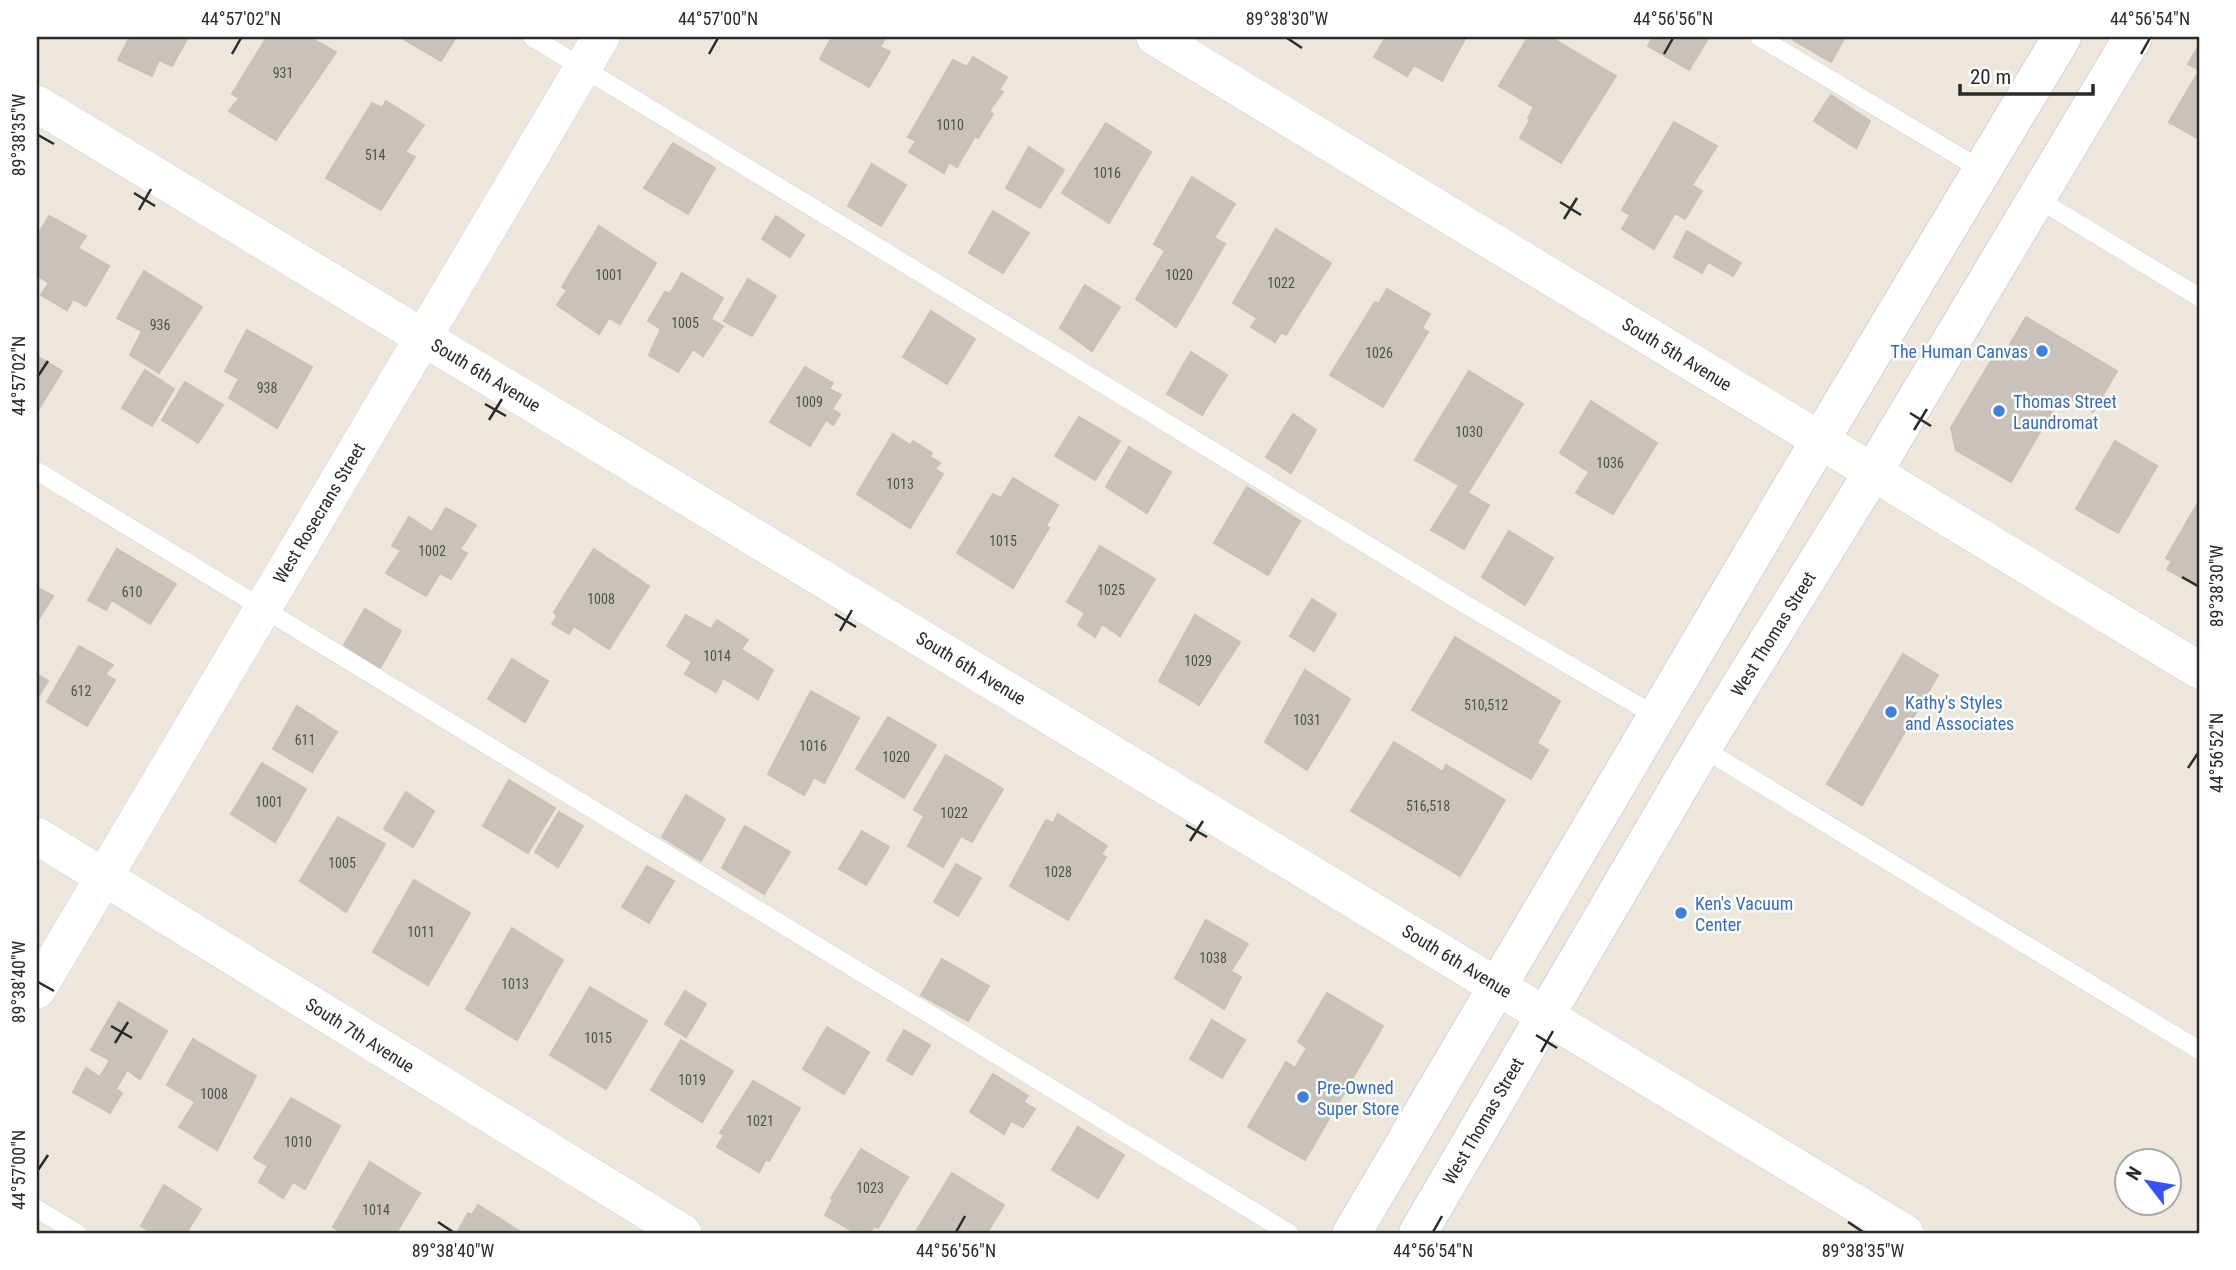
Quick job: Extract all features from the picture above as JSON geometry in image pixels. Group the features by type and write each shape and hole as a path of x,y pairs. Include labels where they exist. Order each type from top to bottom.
{"main road":[{"path":"1352,1233 1819,441 2062,37"},
{"name":"West Thomas Street","path":"1418,1233 1702,748 1873,472 2133,37"}],"street":[{"name":"West Rosecrans Street","path":"37,990 601,37"},
{"name":"South 5th Avenue","path":"1155,37 2199,670"},
{"name":"South 6th Avenue","path":"37,104 1905,1233"},
{"name":"South 7th Avenue","path":"37,836 683,1233"}],"lane":[{"path":"532,37 1451,596 1656,716"},
{"path":"1759,37 1982,170"},
{"path":"2036,198 2199,297"},
{"path":"37,471 1289,1233"},
{"path":"1702,748 2199,1050"},
{"path":"37,1209 77,1233"}],"building":[{"path":"130,37 188,37 172,66 159,60 152,76 118,60"},
{"path":"267,37 309,37 336,52 276,140 229,111 239,98 232,94"},
{"path":"400,37 456,37 441,61"},
{"path":"832,37 886,37 880,47 890,52 869,87 820,59"},
{"path":"1386,37 1466,37 1442,81 1414,65 1407,76 1374,57"},
{"path":"1528,37 1550,37 1616,76 1561,163 1520,138 1534,107 1499,86"},
{"path":"1653,37 1709,37 1689,70 1648,46"},
{"path":"1795,37 1845,37 1831,62 1793,40"},
{"path":"2199,45 2199,70 2188,64"},
{"path":"973,57 1007,77 999,90 1003,92 989,111 993,114 978,138 975,136 957,167 949,162 944,173 909,152 916,141 908,137 953,60 967,67"},
{"path":"2199,71 2199,139 2169,122"},
{"path":"1831,95 1870,121 1856,148 1814,121"},
{"path":"386,101 424,125 405,152 415,157 381,210 326,178 372,103 382,108"},
{"path":"1674,122 1717,146 1692,185 1702,191 1685,219 1675,213 1654,249 1622,229 1630,215 1622,210"},
{"path":"1106,123 1151,152 1109,223 1062,193"},
{"path":"673,143 715,168 688,214 644,188"},
{"path":"1029,147 1064,170 1040,208 1006,188"},
{"path":"872,164 906,185 881,226 848,206"},
{"path":"1192,177 1235,204 1214,238 1225,244 1176,327 1136,299 1165,251 1154,244"},
{"path":"993,211 1029,233 1003,273 969,253"},
{"path":"49,216 86,236 78,248 109,266 86,306 73,299 67,310 41,295 49,283 37,275 37,236"},
{"path":"776,216 804,235 790,257 762,239"},
{"path":"599,226 656,263 620,324 609,318 599,334 557,305 567,290 562,287"},
{"path":"1276,229 1331,263 1286,335 1281,332 1275,342 1251,327 1257,318 1233,303"},
{"path":"1687,231 1741,263 1733,276 1708,262 1702,273 1674,257"},
{"path":"144,271 202,307 159,373 130,355 142,331 117,318"},
{"path":"682,273 723,298 711,319 723,326 703,356 693,349 678,372 649,355 661,329 648,321 665,292 670,294"},
{"path":"748,279 776,296 752,336 724,321"},
{"path":"1085,285 1120,307 1092,351 1060,328"},
{"path":"1387,289 1430,314 1422,328 1428,332 1383,407 1330,375 1375,302 1379,304"},
{"path":"931,311 975,339 947,384 903,357"},
{"path":"2026,317 2117,371 2093,412 2002,358"},
{"path":"247,330 312,367 277,428 229,398 239,379 225,371"},
{"path":"1191,352 1227,375 1202,415 1167,394"},
{"path":"1995,354 2062,394 2011,482 1956,450 1951,428"},
{"path":"37,356 62,371 37,412"},
{"path":"805,367 833,383 829,389 841,395 832,409 840,414 833,425 826,420 810,446 770,422"},
{"path":"145,370 174,389 152,426 122,408"},
{"path":"1469,371 1523,404 1469,491 1415,460"},
{"path":"185,382 223,405 198,443 162,420"},
{"path":"1591,401 1657,443 1613,514 1576,493 1589,472 1560,453"},
{"path":"1293,414 1316,430 1291,473 1266,457"},
{"path":"1079,417 1120,441 1095,480 1055,456"},
{"path":"893,434 910,445 913,441 932,453 930,457 940,463 935,469 943,474 910,528 857,494"},
{"path":"2115,441 2157,466 2118,533 2076,509"},
{"path":"1129,447 1171,472 1147,513 1106,487"},
{"path":"1013,478 1058,505 1046,526 1049,528 1013,588 957,553 993,494 1001,498"},
{"path":"1247,487 1300,521 1268,575 1214,543"},
{"path":"1458,487 1489,505 1464,549 1431,530"},
{"path":"2199,501 2199,588 2167,569 2172,561 2166,558"},
{"path":"446,508 476,525 460,549 467,553 451,579 440,573 426,596 386,573 401,550 392,546 409,517 432,532"},
{"path":"1509,531 1553,558 1525,605 1482,577"},
{"path":"1100,546 1155,579 1120,636 1102,624 1095,637 1078,625 1085,613 1067,602"},
{"path":"117,549 176,584 150,624 112,600 106,610 88,600"},
{"path":"594,549 649,586 609,649 574,626 569,634 552,624 557,616 554,612"},
{"path":"37,587 53,596 37,622"},
{"path":"1312,599 1336,614 1314,651 1290,636"},
{"path":"365,609 401,631 380,668 344,645"},
{"path":"686,615 711,629 717,620 748,640 741,649 773,670 758,699 723,678 716,692 685,674 692,662 667,646"},
{"path":"1195,615 1240,642 1199,705 1159,681"},
{"path":"1455,637 1560,701 1537,743 1548,750 1531,779 1412,710"},
{"path":"79,646 113,665 105,674 115,680 87,726 47,702"},
{"path":"1903,654 1938,675 1862,805 1827,784"},
{"path":"512,659 548,681 525,722 488,699"},
{"path":"1305,670 1350,699 1307,770 1265,742"},
{"path":"37,674 48,681 37,699"},
{"path":"811,691 859,718 824,783 814,777 804,795 768,774"},
{"path":"297,706 337,732 312,772 273,749"},
{"path":"888,717 936,745 904,798 856,769"},
{"path":"1394,742 1443,772 1446,765 1505,800 1460,876 1351,811"},
{"path":"946,755 1003,789 972,842 961,836 943,867 908,846 924,816 914,810"},
{"path":"262,763 306,789 275,842 231,814"},
{"path":"509,780 555,808 528,853 483,826"},
{"path":"406,792 434,811 413,847 384,829"},
{"path":"686,795 725,819 701,861 662,837"},
{"path":"559,812 583,826 558,867 535,852"},
{"path":"1058,814 1107,846 1101,854 1106,857 1068,920 1010,886 1046,820 1053,823"},
{"path":"338,817 385,844 346,912 300,881"},
{"path":"745,826 790,852 764,894 722,868"},
{"path":"862,831 889,847 866,885 839,869"},
{"path":"956,864 981,878 958,916 934,902"},
{"path":"647,866 674,881 649,923 622,907"},
{"path":"414,880 470,913 428,985 373,952"},
{"path":"1206,920 1248,944 1231,971 1241,977 1224,1009 1175,978"},
{"path":"512,928 563,960 517,1040 466,1009"},
{"path":"942,959 989,986 968,1021 921,995"},
{"path":"590,987 647,1021 606,1089 550,1055"},
{"path":"685,991 706,1004 686,1037 665,1024"},
{"name":"Pre-Owned Super Store","path":"1327,993 1383,1026 1305,1160 1248,1127 1286,1062 1295,1068 1307,1048 1298,1042"},
{"path":"119,1002 167,1031 140,1079 127,1070 116,1089 122,1093 110,1113 73,1092 86,1068 100,1077 110,1060 91,1050"},
{"path":"1212,1020 1245,1040 1222,1078 1190,1059"},
{"path":"827,1027 869,1052 844,1094 803,1069"},
{"path":"904,1030 930,1045 912,1075 887,1060"},
{"path":"193,1039 256,1076 217,1150 179,1127 195,1102 167,1085"},
{"path":"681,1040 733,1071 702,1122 651,1090"},
{"path":"993,1074 1028,1096 1023,1102 1035,1109 1023,1127 1011,1121 1004,1134 970,1112"},
{"path":"753,1081 800,1108 769,1161 766,1159 759,1172 717,1147 724,1135 720,1133"},
{"path":"291,1098 340,1126 305,1189 293,1182 283,1198 259,1182 268,1166 254,1158"},
{"path":"1078,1127 1124,1155 1098,1198 1052,1170"},
{"path":"861,1149 908,1177 878,1228 874,1226 870,1233 856,1233 825,1215 833,1200 831,1198"},
{"path":"370,1162 420,1193 396,1233 344,1233 333,1227"},
{"path":"952,1173 1004,1205 987,1233 915,1233"},
{"path":"164,1185 201,1209 186,1233 153,1233 141,1226"},
{"path":"478,1205 521,1232 457,1233 468,1213 472,1215"}],"place":[{"name":"The Human Canvas","path":"2042,351"},
{"name":"Thomas Street Laundromat","path":"1999,411"},
{"name":"Kathy's Styles and Associates","path":"1891,712"},
{"name":"Ken's Vacuum Center","path":"1681,913"},
{"name":"Pre-Owned Super Store","path":"1303,1097"}]}
